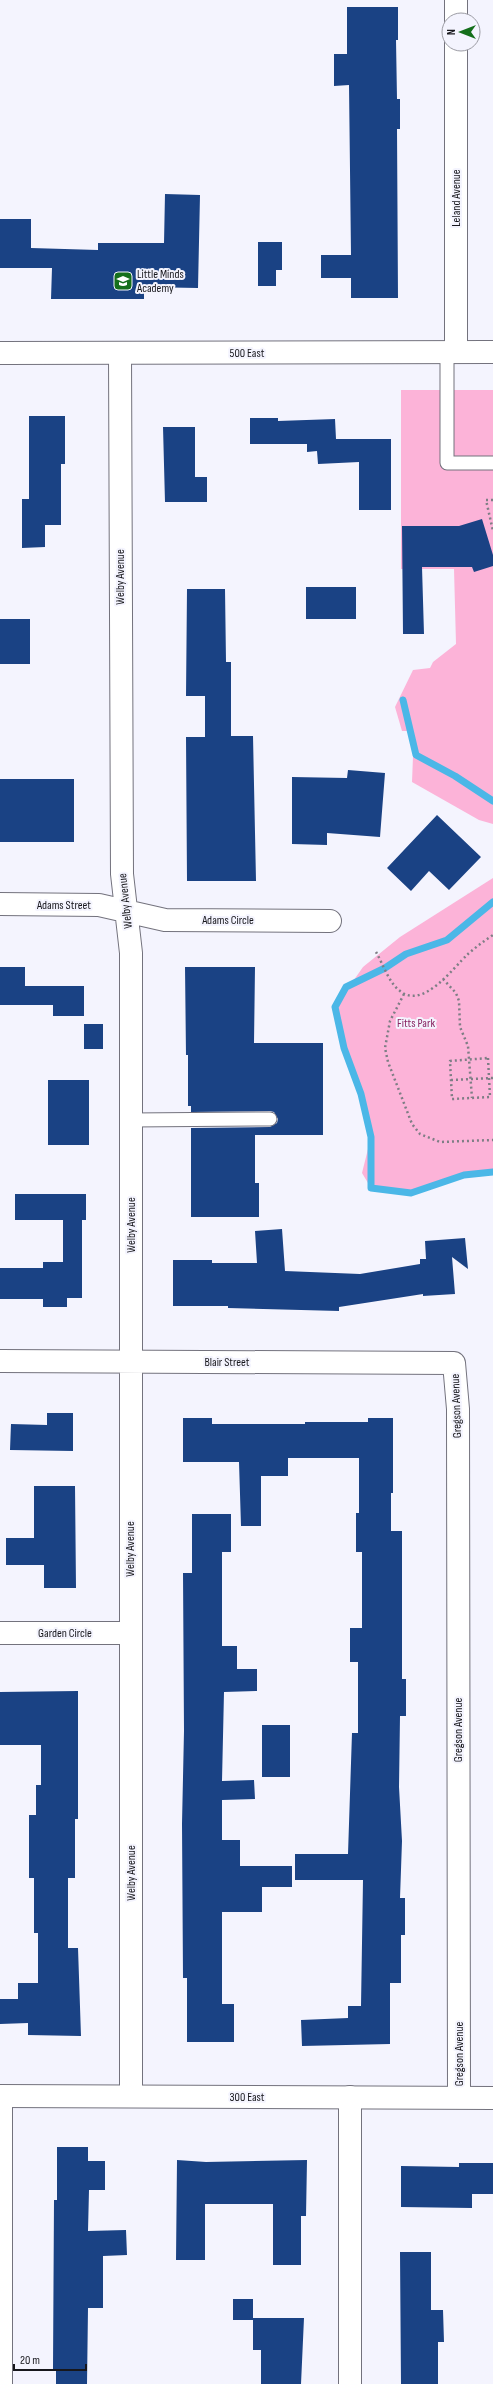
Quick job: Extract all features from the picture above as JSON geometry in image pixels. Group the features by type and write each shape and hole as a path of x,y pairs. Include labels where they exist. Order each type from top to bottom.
{"street":[{"path":"456,0 456,12"},
{"name":"Leland Avenue","path":"452,352 456,52"},
{"name":"500 East","path":"0,353 120,354 493,352"},
{"name":"Welby Avenue","path":"120,354 122,866 130,953 131,2096"},
{"name":"Adams Street","path":"0,904 100,905 126,912"},
{"name":"Adams Circle","path":"126,912 165,920 330,921"},
{"name":"Blair Street","path":"0,1361 454,1363"},
{"name":"Gregson Avenue","path":"454,1363 458,1409 459,2097"},
{"name":"Garden Circle","path":"0,1633 130,1633"},
{"path":"0,2096 1,2384"},
{"name":"300 East","path":"0,2096 493,2098"},
{"path":"350,2097 350,2384"}],"lane":[{"path":"452,352 447,463 493,463"},
{"path":"131,1120 270,1119"}],"path":[{"path":"493,500 486,500 493,531"},
{"path":"376,952 398,990 404,994 415,996 436,987 470,952 493,936"},
{"path":"443,979 456,993 460,1007 460,1027 468,1046 472,1098"},
{"path":"404,994 390,1021 385,1048 388,1062 412,1124 420,1134 440,1142 493,1140"},
{"path":"488,1058 489,1078 490,1097 452,1099 450,1061 488,1058"},
{"path":"451,1080 493,1078"}],"green space":[{"path":"401,390 493,390 493,824 479,820 412,782 414,731 402,731 395,707 413,670 430,668 433,662 456,644 454,569 401,569"},
{"name":"Fitts Park","path":"493,878 493,1173 464,1175 411,1193 371,1188 362,1173 371,1137 361,1094 344,1048 335,1007 363,967 400,937"}],"building":[{"path":"347,7 398,7 398,40 396,40 397,99 400,99 400,129 397,129 398,298 351,298 351,278 321,278 321,255 351,255 349,85 334,86 334,54 347,54"},
{"path":"165,194 200,195 198,288 144,287 144,299 51,299 52,268 0,268 0,219 31,219 31,248 98,250 98,243 164,243"},
{"path":"258,242 282,242 282,270 276,270 276,286 258,286"},
{"path":"29,416 65,416 65,464 61,464 61,525 45,525 45,547 22,548 22,499 29,499"},
{"path":"250,418 278,418 278,421 335,419 336,439 391,439 391,510 359,510 359,462 318,464 317,451 307,452 307,444 250,444"},
{"path":"163,427 195,427 195,477 207,477 207,502 165,502"},
{"path":"482,519 493,555 493,566 474,572 472,567 422,567 424,634 403,634 402,526 459,526"},
{"path":"306,587 356,587 356,619 306,619"},
{"path":"187,589 225,589 226,662 231,662 231,736 253,736 256,881 187,881 186,737 205,737 205,696 186,696"},
{"path":"0,619 30,619 30,664 0,664"},
{"path":"348,770 385,773 380,837 327,833 327,845 292,844 292,777 347,778"},
{"path":"0,779 74,779 74,842 0,842"},
{"path":"437,815 481,857 449,890 429,871 411,891 387,868"},
{"path":"0,967 25,967 25,986 84,986 84,1016 53,1016 53,1005 0,1005"},
{"path":"185,967 255,967 254,1043 323,1043 323,1135 255,1135 255,1183 259,1183 259,1217 191,1217 191,1128 270,1127 277,1123 278,1119 274,1112 270,1111 191,1112 191,1106 188,1106"},
{"path":"84,1024 103,1024 103,1049 84,1049"},
{"path":"48,1080 89,1080 89,1145 48,1145"},
{"path":"15,1194 86,1194 86,1220 82,1220 82,1298 67,1298 67,1307 43,1307 43,1299 0,1299 0,1268 43,1268 43,1262 63,1262 63,1220 15,1220"},
{"path":"282,1229 285,1271 360,1274 420,1264 420,1259 426,1259 425,1241 465,1238 468,1269 452,1257 455,1294 423,1296 423,1294 339,1307 339,1311 228,1308 228,1306 173,1306 173,1260 212,1260 212,1263 257,1263 255,1231"},
{"path":"47,1413 73,1413 73,1451 10,1450 11,1424 47,1425"},
{"path":"183,1418 212,1418 212,1424 305,1424 305,1422 368,1422 368,1418 393,1418 393,1493 391,1493 391,1531 402,1531 402,1679 406,1679 406,1716 400,1716 399,1787 402,1841 400,1898 405,1898 405,1935 401,1935 401,1983 390,1983 390,2044 302,2046 301,2020 348,2018 348,2006 361,2006 363,1880 295,1880 295,1854 348,1854 352,1733 358,1733 358,1662 350,1662 350,1628 362,1628 362,1552 356,1552 356,1513 359,1513 359,1458 288,1458 288,1476 261,1476 261,1526 241,1526 239,1462 183,1462"},
{"path":"34,1486 75,1486 76,1588 44,1588 44,1565 6,1565 6,1538 34,1538"},
{"path":"192,1514 231,1514 231,1552 222,1552 222,1646 237,1646 237,1669 257,1669 257,1691 224,1692 222,1781 254,1780 255,1799 222,1800 222,1840 240,1840 240,1866 292,1866 292,1887 262,1887 262,1912 222,1912 222,2004 234,2004 234,2042 187,2042 187,1978 183,1978 183,1573 192,1573"},
{"path":"78,1691 78,1819 75,1819 75,1878 68,1878 68,1948 78,1948 81,2036 28,2035 28,2023 0,2024 0,1999 18,1999 18,1983 38,1983 38,1933 34,1933 34,1878 29,1878 29,1815 36,1815 36,1785 41,1785 41,1745 0,1745 0,1692"},
{"path":"262,1725 290,1725 290,1777 262,1777"},
{"path":"57,2147 88,2147 88,2161 105,2161 105,2190 89,2190 88,2231 126,2230 127,2255 103,2256 103,2308 88,2308 87,2384 56,2384 56,2369 53,2369 54,2200 57,2200"},
{"path":"177,2160 206,2162 307,2160 306,2216 301,2216 301,2265 273,2265 273,2204 205,2204 205,2260 176,2260"},
{"path":"459,2163 493,2163 493,2194 472,2194 472,2208 401,2207 401,2166 459,2167"},
{"path":"400,2252 431,2252 431,2310 443,2310 444,2342 438,2342 438,2384 401,2384"},
{"path":"233,2299 253,2299 253,2318 304,2318 301,2384 261,2384 261,2350 253,2350 253,2320 233,2320"}],"waterway":[{"path":"403,700 416,755 455,776 493,801"},
{"path":"493,902 447,940 406,954 385,968 346,987 335,1007 344,1048 361,1094 371,1137 371,1188 411,1193 464,1175 493,1172"}],"place":[{"name":"Little Minds Academy","path":"123,281"}]}
